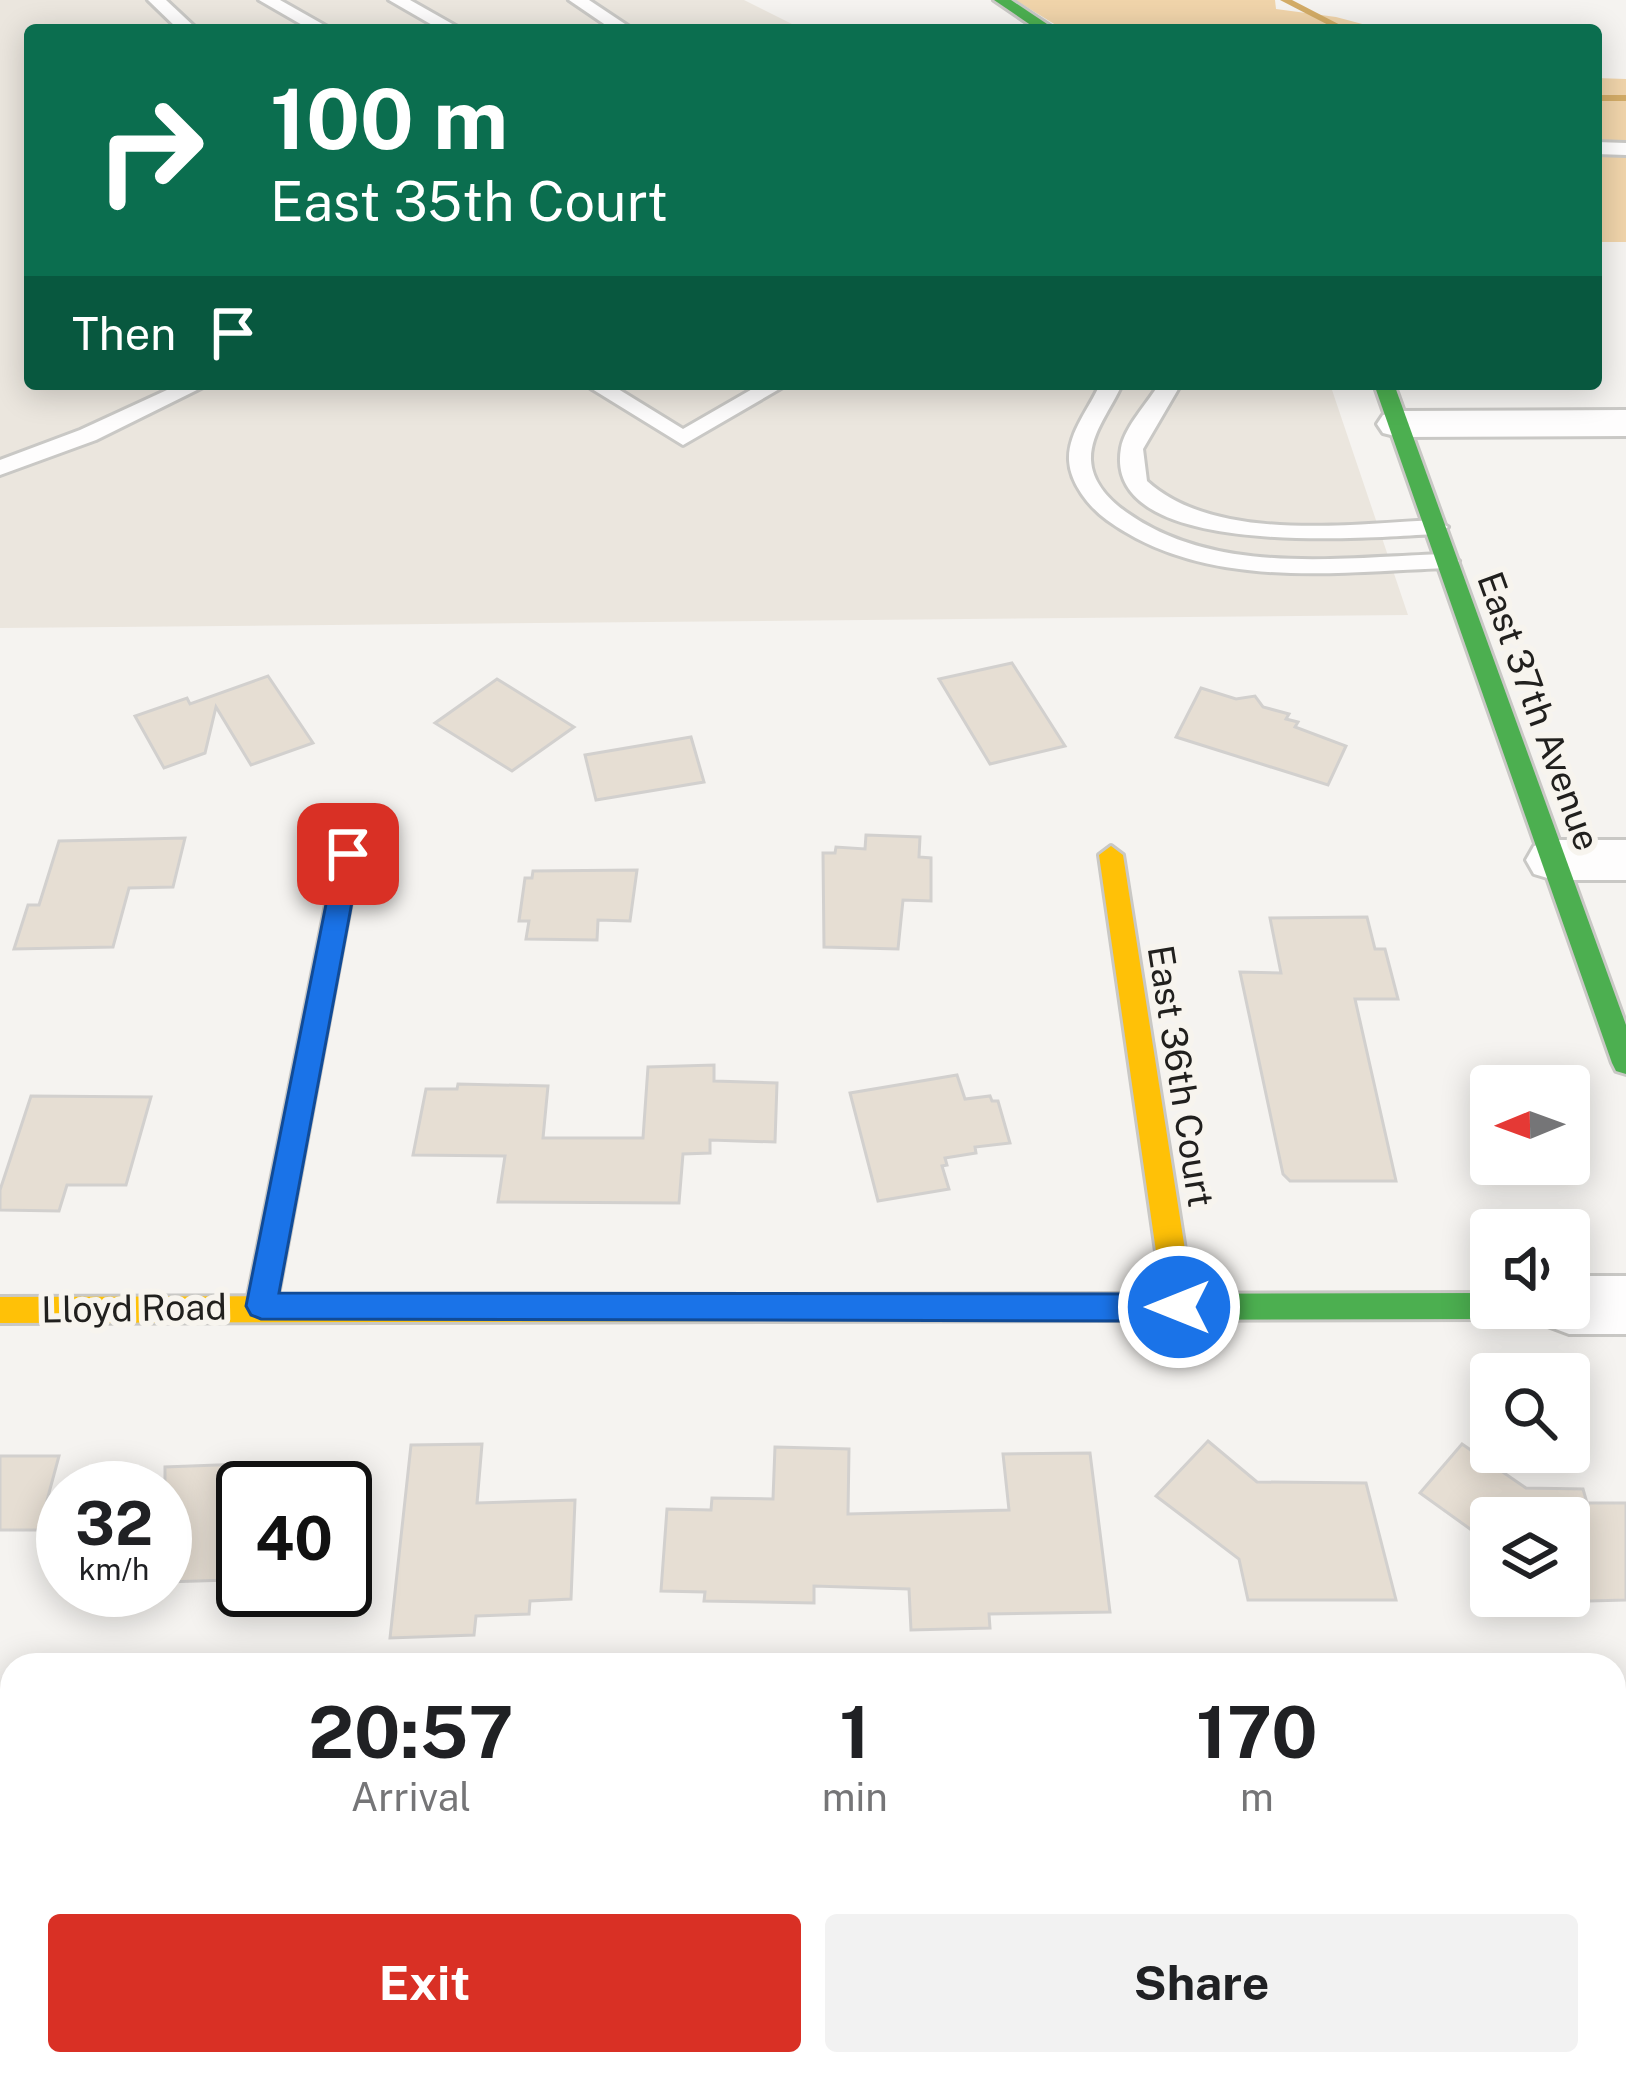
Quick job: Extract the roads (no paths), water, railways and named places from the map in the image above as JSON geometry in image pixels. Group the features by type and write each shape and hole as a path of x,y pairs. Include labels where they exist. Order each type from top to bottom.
{"street":[{"path":"1001,0 1039,24"},
{"path":"1392,404 1626,423"},
{"name":"East 37th Avenue","path":"1392,404 1626,1063"},
{"path":"261,1306 348,854"},
{"name":"East 36th Court","path":"1111,855 1179,1307"},
{"path":"1554,860 1626,860"},
{"path":"1590,1305 1626,1305"},
{"name":"Lloyd Road","path":"0,1310 1470,1306"}],"lane":[{"path":"156,0 182,24"},
{"path":"267,0 313,24"},
{"path":"398,0 443,24"},
{"path":"577,0 615,24"},
{"path":"0,468 88,435 185,390"},
{"path":"605,390 683,438 761,390"},
{"path":"1108,390 1087,429 1080,462 1094,496 1126,527 1183,553 1251,563 1448,561"},
{"path":"1166,390 1132,448 1135,480 1162,508 1204,525 1252,530 1436,527"}],"waterway":[{"path":"1285,0 1333,24"},
{"path":"1602,98 1626,98"}]}
